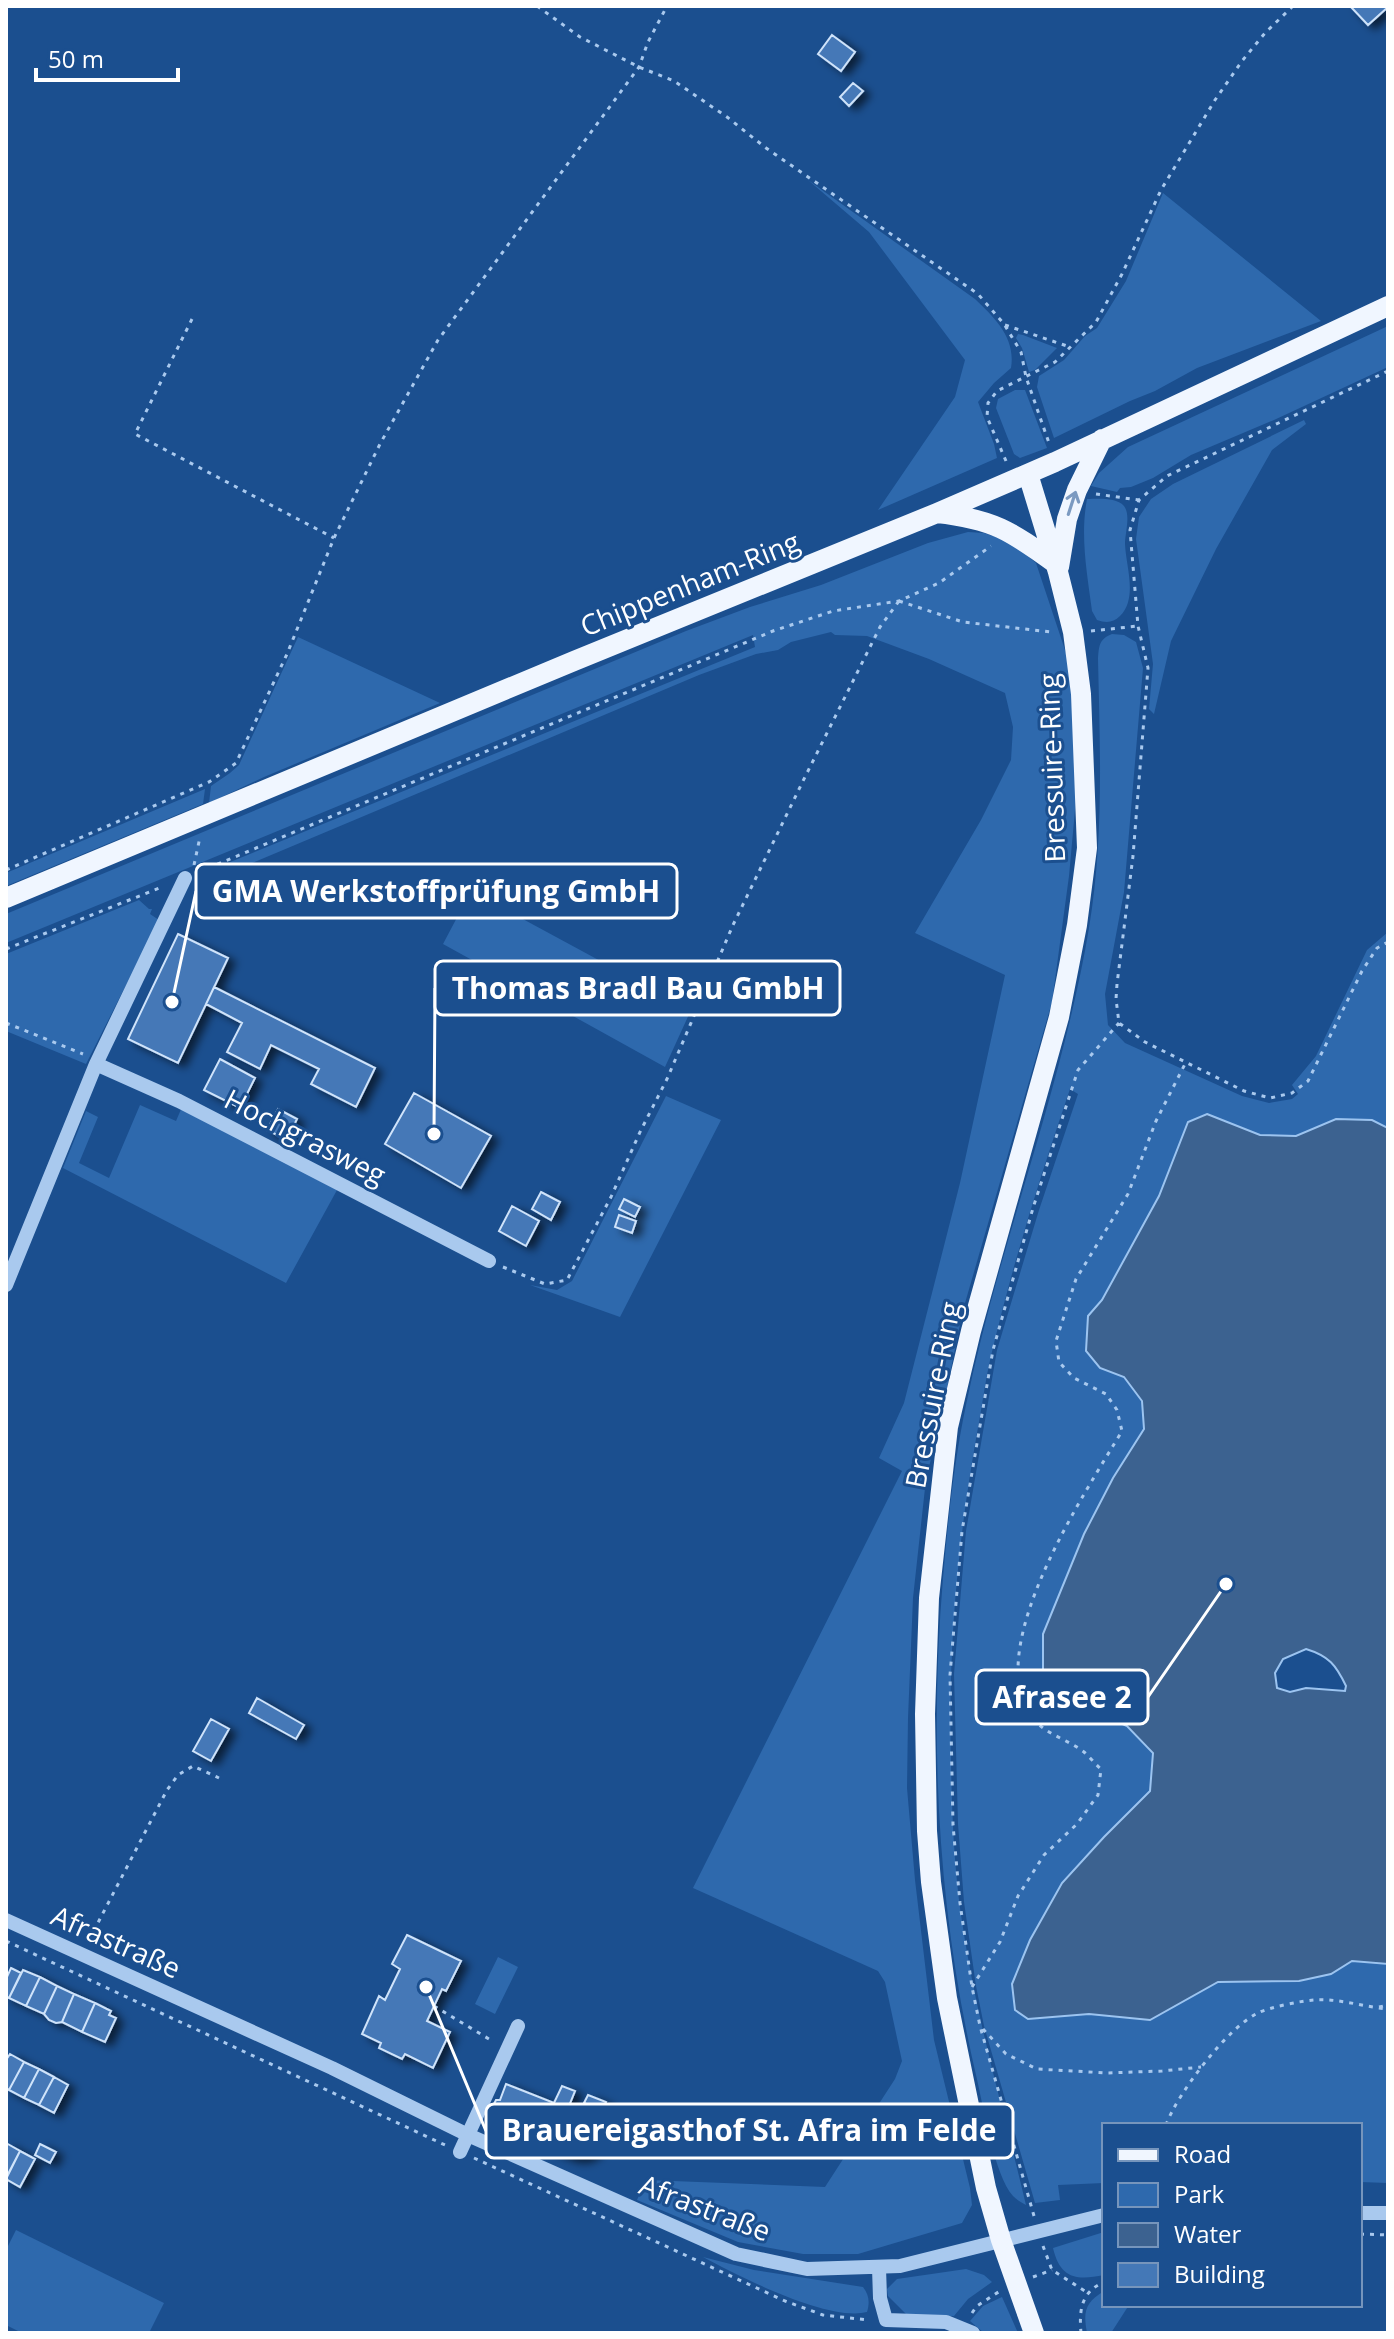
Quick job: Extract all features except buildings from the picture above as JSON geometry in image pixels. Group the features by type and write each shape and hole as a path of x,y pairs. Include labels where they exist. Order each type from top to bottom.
{"main road":[{"name":"Chippenham-Ring","path":"6,898 937,513 1055,462 1388,306"},
{"path":"937,513 981,520 1002,527 1057,568 1067,519 1077,490 1102,439"},
{"name":"Bressuire-Ring","path":"1021,477 1057,568 1073,632 1081,694 1087,848 1077,925 1059,1017 971,1331 948,1427 929,1598 925,1714 927,1831 947,1998 986,2188 1034,2333"}],"street":[{"path":"6,1285 97,1062 185,878"},
{"name":"Hochgrasweg","path":"97,1062 489,1261"},
{"name":"Afrastraße","path":"6,1920 332,2068 468,2135 736,2254 807,2269 900,2266 1102,2215"},
{"path":"460,2152 510,2055 518,2026"},
{"path":"1362,2213 1388,2213"},
{"path":"879,2268 880,2298 886,2320 946,2322 973,2333"}],"path":[{"path":"537,6 580,37 674,81 978,294 1004,324 1021,352 1026,377 1055,462"},
{"path":"6,870 209,782 236,763 287,654 334,538 380,444 438,340 639,67 667,6"},
{"path":"1021,477 987,417 988,403 997,391 1055,362 1096,322 1161,190 1215,100 1265,33 1293,6"},
{"path":"192,319 135,434 334,538"},
{"path":"1004,324 1070,347"},
{"path":"1388,371 1167,476 1139,500 1130,530 1138,626 1148,668 1133,856 1117,984 1119,1023 1145,1042 1244,1091 1270,1098 1292,1093 1308,1081 1362,971 1377,948 1388,942"},
{"path":"1077,490 1139,500"},
{"path":"6,949 185,878 773,631 833,611 899,601 939,583 978,556 995,542 1002,527"},
{"path":"899,601 963,622 1043,631 1073,632 1138,626"},
{"path":"489,1261 519,1276 545,1284 567,1280 611,1197 667,1079 733,925 803,781 880,627 899,601"},
{"path":"6,1023 97,1062"},
{"path":"1026,2192 972,1987 953,1825 950,1675 962,1531 993,1350 1033,1208 1078,1070 1119,1023"},
{"path":"972,1987 1000,1942 1018,1896 1044,1855 1077,1824 1098,1795 1101,1769 1083,1751 1049,1733 1029,1715 1021,1695 1018,1664 1027,1616 1038,1583 1122,1431 1117,1410 1106,1394 1074,1378 1059,1362 1056,1341 1076,1279 1128,1194 1156,1121 1186,1062"},
{"path":"82,1955 167,1790 178,1775 193,1766 219,1778"},
{"path":"6,1941 785,2301 823,2315 857,2321 886,2320"},
{"path":"1167,2123 1202,2066 1234,2031 1259,2012 1315,2000 1388,2007"},
{"path":"434,2006 510,2055"},
{"path":"980,2026 1006,2054 1037,2069 1108,2073 1202,2066"},
{"path":"1362,2234 1388,2235"},
{"path":"1052,2270 1088,2293"},
{"path":"1081,2333 1081,2304 1088,2293 1102,2283"}],"green space":[{"path":"808,180 975,299 1002,329 1010,347 1011,368 978,402 997,458 878,510 955,397 965,360 869,232"},
{"path":"1163,193 1321,321 1197,368 1054,438 1037,387 1039,376 1064,360 1085,336 1097,328 1126,281"},
{"path":"1388,326 1388,367 1191,455 1153,478 1131,487 1120,488 1117,492 1091,486 1099,473 1128,447"},
{"path":"1018,334 1057,348 1029,372 1016,338"},
{"path":"1015,390 1025,390 1047,448 1020,458 1014,454 996,408 998,399"},
{"path":"1304,420 1306,424 1272,450 1216,549 1171,641 1154,714 1149,709 1153,664 1136,539 1139,517 1151,499 1173,484"},
{"path":"1087,499 1116,501 1124,506 1127,514 1125,544 1129,600 1120,616 1109,622 1097,620 1092,611 1084,541"},
{"path":"968,532 984,533 1011,542 1036,563 1068,659 1078,777 1069,876 1052,1002 963,1310 926,1479 913,1598 907,1788 915,1880 934,2040 972,2205 962,2223 858,2254 803,2254 738,2242 637,2200 646,2180 825,2187 895,2079 902,2061 885,1982 878,1971 693,1888 902,1471 879,1458 904,1403 960,1183 1005,975 915,933 981,820 1011,760 1013,727 1005,693 929,659 867,636 835,635 831,632 791,642 778,650 756,654 699,675 231,872 198,881 206,872 755,647 753,635 6,943 6,914 686,631 821,585 928,543"},
{"path":"1124,635 1136,642 1143,668 1124,892 1105,994 1108,1025 1125,1043 1242,1096 1269,1103 1292,1099 1298,1094 1292,1085 1316,1056 1367,950 1388,932 1388,1128 1372,1120 1336,1119 1296,1136 1259,1135 1207,1115 1188,1122 1159,1196 1102,1300 1088,1316 1100,1368 1124,1377 1142,1401 1144,1429 1113,1478 1084,1534 1071,1701 1127,1726 1153,1754 1150,1791 1062,1883 1030,1939 1012,1984 1015,2010 1028,2019 1089,2014 1150,2020 1218,1982 1299,1981 1331,1974 1352,1961 1388,1964 1388,2183 1362,2182 1362,2123 1102,2123 1102,2183 1058,2185 1060,2200 1035,2203 984,2026 976,1986 964,1902 958,1824 954,1674 966,1531 997,1350 1078,1094 1070,1089 1017,1255 989,1365 964,1516 955,1598 951,1680 953,1821 961,1915 982,2025 1026,2205 1013,2196 1000,2172 963,2014 945,1890 937,1766 939,1641 949,1513 962,1426 980,1345 1063,1048 1089,928 1099,828 1098,654 1102,641 1108,636"},
{"path":"298,637 440,703 209,803 211,786 239,765"},
{"path":"205,789 203,804 6,886 6,873"},
{"path":"471,891 691,1010 665,1067 443,944"},
{"path":"139,900 152,909 150,914 159,920 86,1064 6,1031 6,954"},
{"path":"666,1096 721,1120 620,1317 530,1285 557,1290 572,1281"},
{"path":"140,1105 176,1121 182,1107 337,1190 286,1283 63,1168 86,1111 98,1117 79,1163 109,1178"},
{"path":"498,1957 518,1967 495,2014 475,2004"},
{"path":"16,2230 164,2303 149,2333 22,2333 6,2325 6,2250"},
{"path":"1102,2233 1102,2275 1085,2278 1071,2275 1060,2266 1053,2248"},
{"path":"703,2257 754,2270 863,2287 868,2299 867,2312 850,2313 808,2304"},
{"path":"966,2269 984,2275 992,2282 968,2299 954,2316 907,2315 888,2296 887,2289 897,2279"},
{"path":"1102,2293 1102,2307 1128,2307 1111,2333 1087,2333 1087,2308"},
{"path":"1002,2297 1018,2333 984,2333 970,2321 983,2306"}],"water":[{"path":"1207,1114 1260,1135 1296,1136 1336,1119 1372,1120 1388,1128 1388,1964 1352,1961 1331,1974 1299,1981 1218,1982 1150,2020 1089,2014 1028,2019 1015,2010 1012,1984 1030,1940 1062,1883 1150,1791 1153,1753 1127,1726 1071,1701 1043,1671 1043,1634 1084,1534 1113,1478 1144,1429 1142,1401 1124,1377 1100,1368 1086,1351 1088,1316 1102,1300 1159,1196 1188,1122","holes":["1306,1649 1335,1667 1346,1686 1345,1691 1306,1688 1290,1692 1277,1688 1275,1673 1283,1659"]}],"place":[{"name":"GMA Werkstoffprüfung GmbH","path":"172,1002"},
{"name":"Thomas Bradl Bau GmbH","path":"434,1134"},
{"name":"Afrasee 2","path":"1226,1584"},
{"name":"Brauereigasthof St. Afra im Felde","path":"426,1987"}]}
